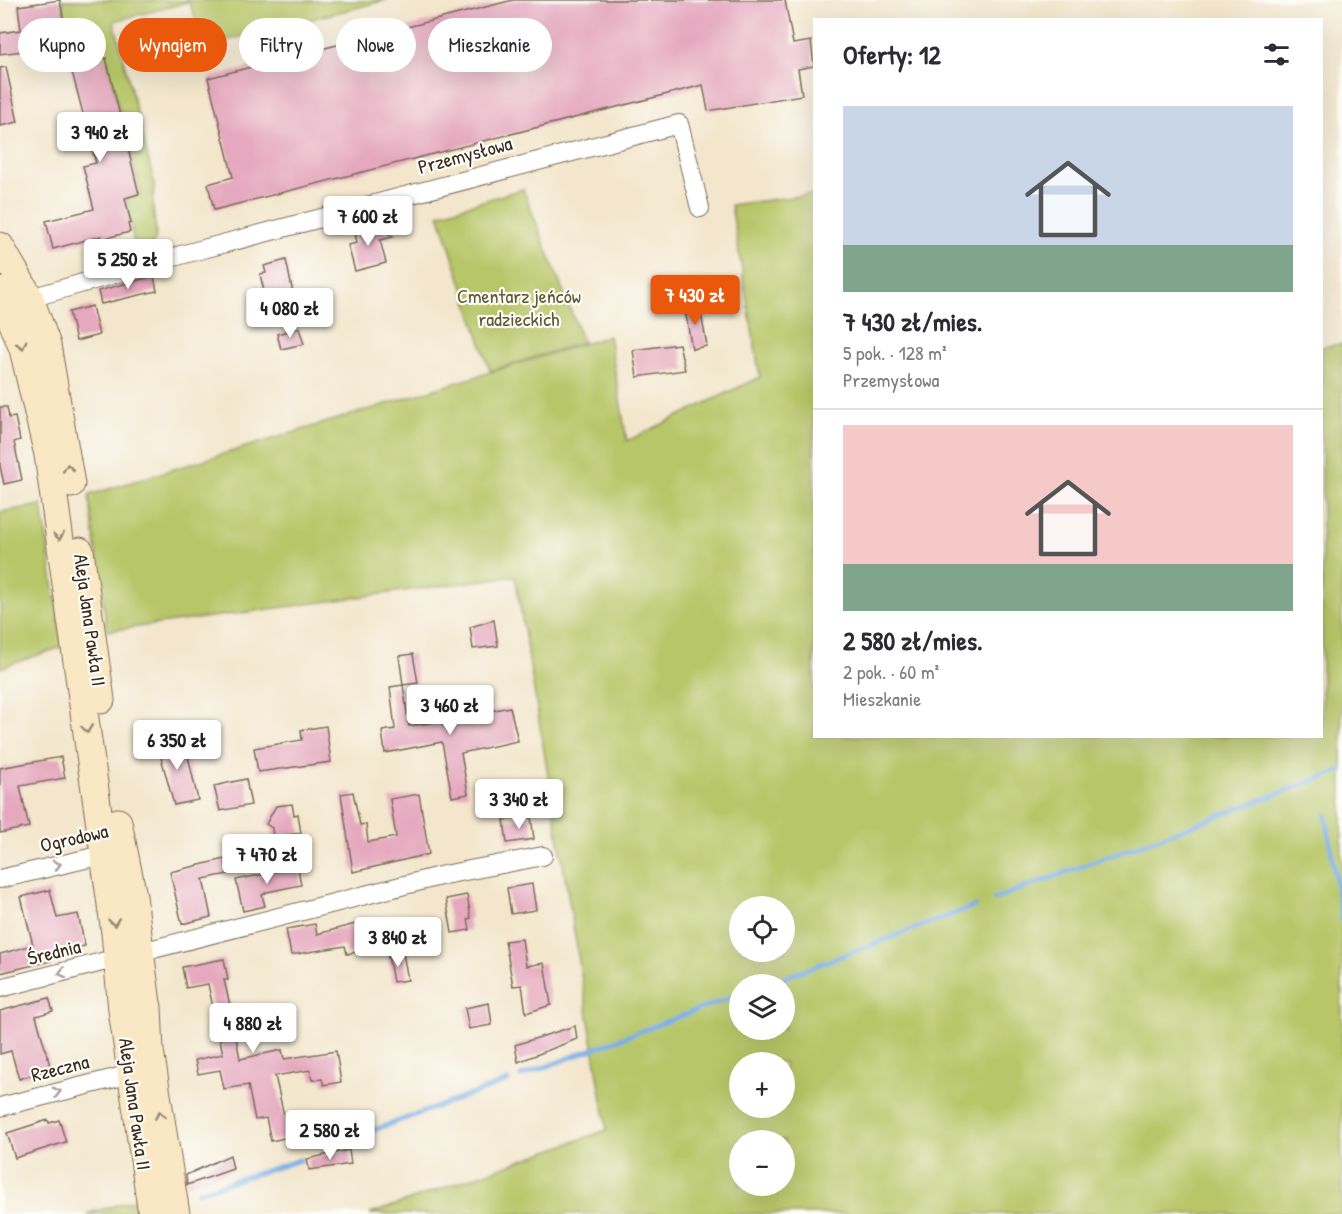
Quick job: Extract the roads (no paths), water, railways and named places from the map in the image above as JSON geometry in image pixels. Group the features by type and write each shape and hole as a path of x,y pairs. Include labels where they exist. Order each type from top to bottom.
{"street":[{"name":"Przemysłowa","path":"12,298 679,124 700,208"},
{"name":"Aleja Jana Pawła II","path":"0,246 48,455 83,642 130,955 147,1004 150,1051 176,1214"},
{"name":"Ogrodowa","path":"0,879 113,852"},
{"name":"Średnia","path":"0,988 453,873 543,856"},
{"name":"Aleja Jana Pawła II","path":"130,955 122,1010 152,1214"},
{"path":"131,1074 147,1060 150,1051"},
{"name":"Rzeczna","path":"0,1107 131,1074"},
{"path":"140,1143 156,1161 167,1164"}],"waterway":[{"path":"994,899 1342,770"},
{"path":"1326,815 1342,921"},
{"path":"794,974 975,906"},
{"path":"521,1076 729,998"},
{"path":"352,1138 508,1081"},
{"path":"198,1192 300,1160"},
{"path":"127,1214 131,1213"}],"park label":[{"name":"Cmentarz jeńców radzieckich","path":"519,308"}]}
